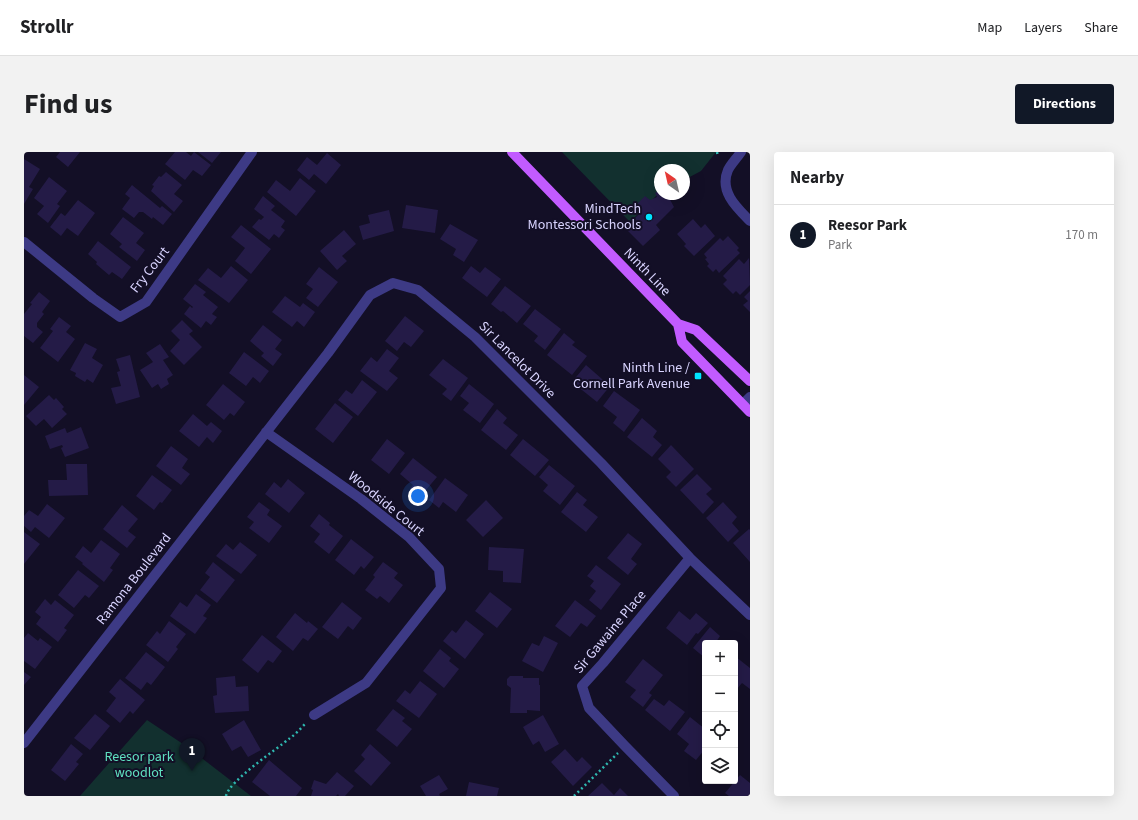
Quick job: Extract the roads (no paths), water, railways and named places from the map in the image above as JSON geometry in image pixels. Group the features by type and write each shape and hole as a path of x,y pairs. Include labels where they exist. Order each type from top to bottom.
{"main road":[{"name":"Ninth Line","path":"512,152 678,324 696,330 750,381"},
{"name":"Ninth Line","path":"678,324 682,342 746,400 750,412"}],"street":[{"name":"Fry Court","path":"24,242 93,298 120,317 146,302 252,152"},
{"path":"741,152 728,169 724,181 728,194 736,208 750,221"},
{"name":"Sir Lancelot Drive","path":"266,432 328,353 370,296 393,283 418,290 474,337 600,463 690,558 750,615"},
{"name":"Woodside Court","path":"266,432 285,448 361,499 409,537 439,569 441,588 366,683 314,715"},
{"name":"Ramona Boulevard","path":"24,743 266,432"},
{"name":"Sir Gawaine Place","path":"674,796 589,708 582,686 603,663 690,558"}],"place":[{"name":"MindTech Montessori Schools","path":"649,217"},
{"name":"Ninth Line / Cornell Park Avenue","path":"698,376"},
{"name":"Reesor Park","path":"192,771"}],"park label":[{"name":"Reesor park woodlot","path":"139,766"}]}
